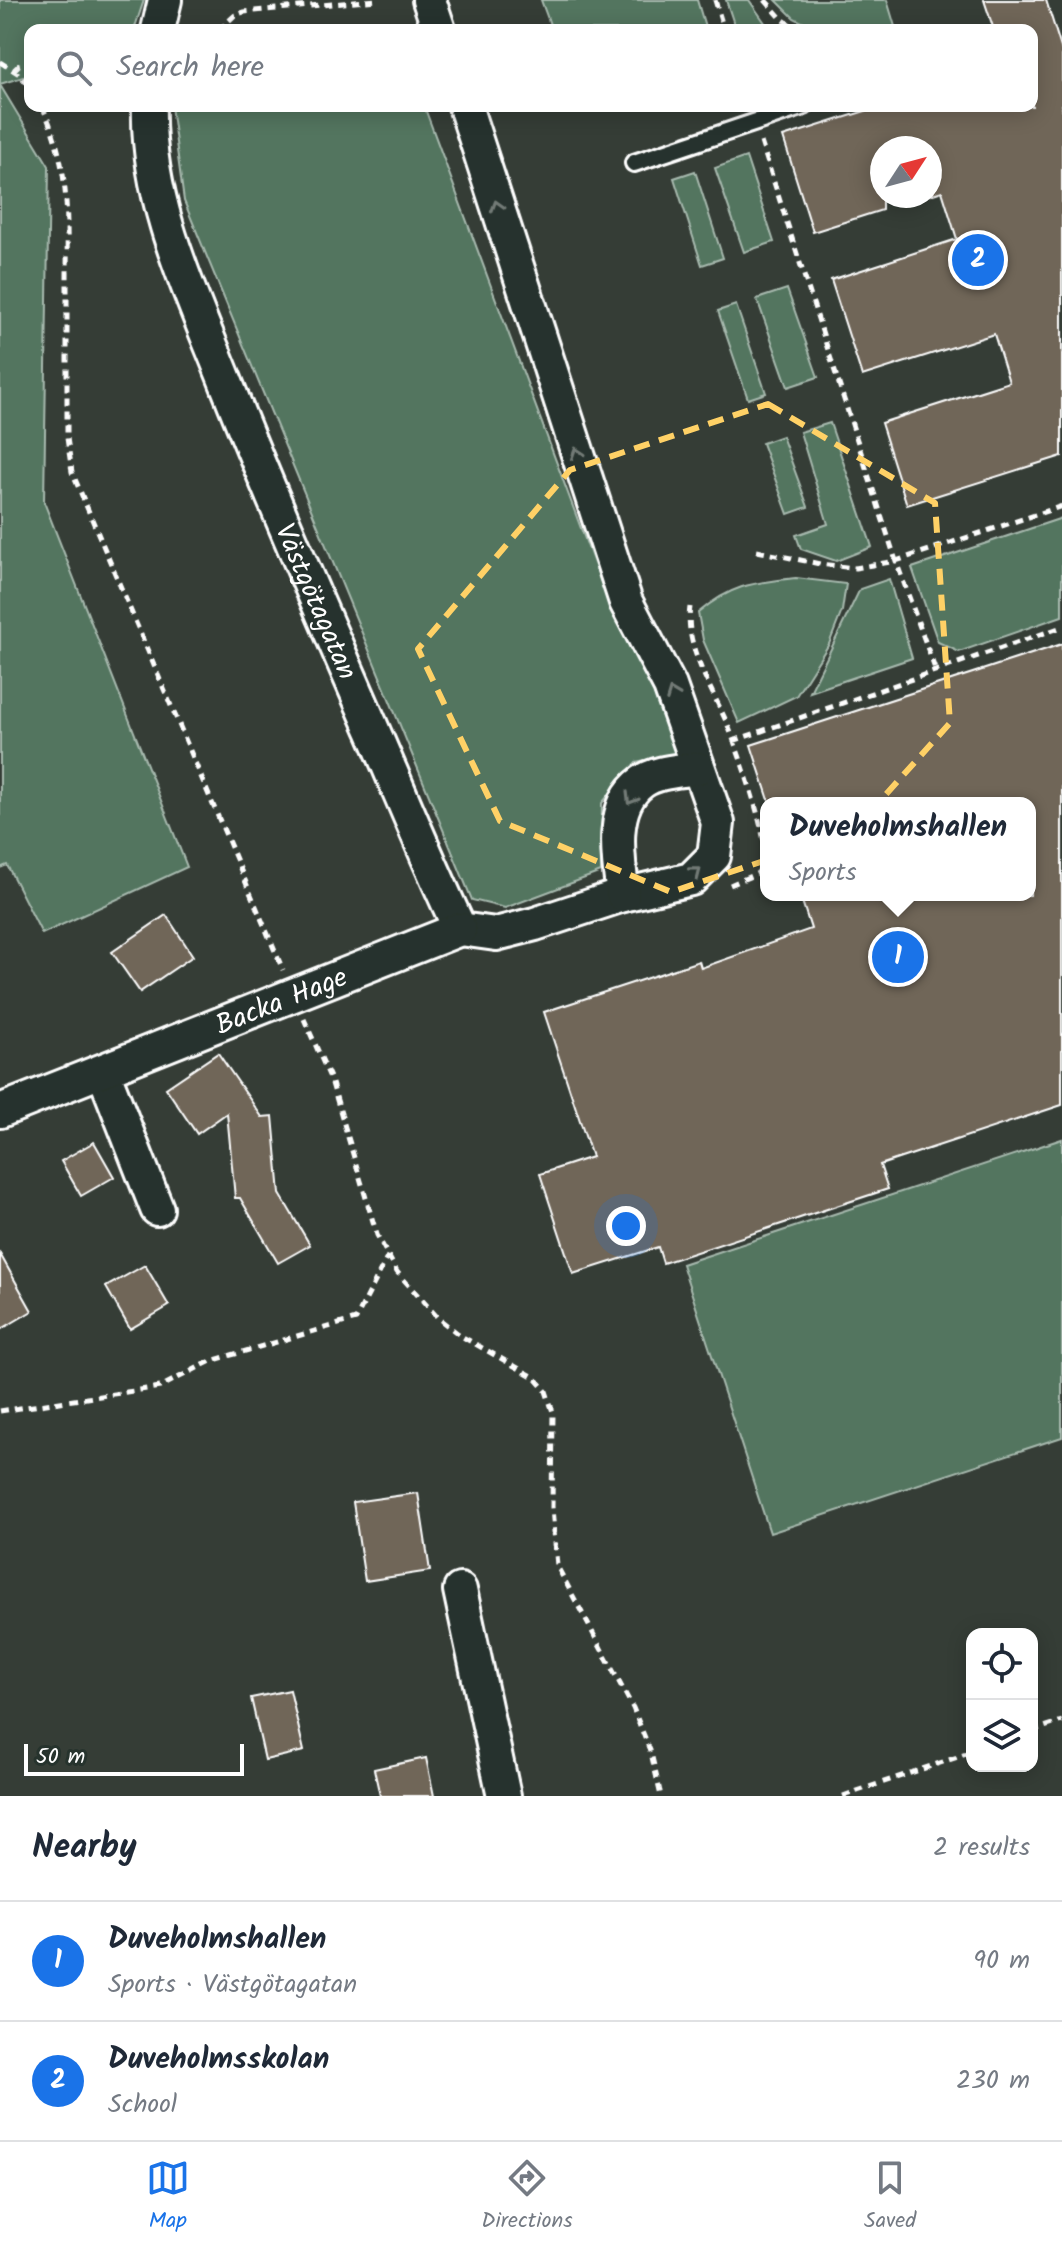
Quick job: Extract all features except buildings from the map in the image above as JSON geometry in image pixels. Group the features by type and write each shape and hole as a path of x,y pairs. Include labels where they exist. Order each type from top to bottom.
{"street":[{"path":"159,24 165,0"},
{"path":"429,0 437,24"},
{"name":"Västgötagatan","path":"149,112 148,127 160,199 181,267 259,466 460,929"},
{"path":"460,929 496,934 623,895 691,879 714,856 718,823 670,686 626,602 467,112"},
{"path":"623,895 618,825 628,799 642,782 661,774 697,768"},
{"name":"Backa Hage","path":"0,1111 460,929"},
{"path":"103,1071 157,1209"},
{"path":"460,1590 504,1796"}],"lane":[{"path":"634,163 786,112"}],"path":[{"path":"225,24 244,12 377,0"},
{"path":"715,0 722,24"},
{"path":"765,0 789,24"},
{"path":"0,62 24,81"},
{"path":"14,70 24,64"},
{"path":"45,112 63,161 67,205 67,438 72,472 331,1080 377,1235 413,1293 439,1319 490,1353 534,1377 546,1391 553,1412 552,1508 557,1566 633,1708 651,1753 661,1796"},
{"path":"754,123 896,561 935,669"},
{"path":"757,551 855,568 896,561 1062,506"},
{"path":"690,607 690,634 696,654 733,741 760,832"},
{"path":"733,741 1062,627"},
{"path":"0,1411 160,1387 211,1361 356,1319 388,1256"},
{"path":"1038,1729 1062,1721"},
{"path":"843,1796 966,1754"}],"highlighted area":[{"path":"768,404 935,503 950,723 853,831 671,892 500,821 418,649 570,470"}],"green space":[{"path":"0,0 144,0 136,24 24,24 24,77 0,84"},
{"path":"541,0 697,0 704,24 550,24"},
{"path":"726,0 749,0 766,24 734,24"},
{"path":"776,0 887,0 894,24 806,24 794,18"},
{"path":"0,85 49,166 44,502 187,867 42,934 7,865 0,868"},
{"path":"172,112 426,112 611,609 654,692 680,753 636,762 602,803 601,872 505,908 472,900 184,201"},
{"path":"746,157 774,242 744,252 715,168"},
{"path":"695,171 723,258 702,265 674,178"},
{"path":"787,289 818,377 788,387 757,299"},
{"path":"736,305 766,393 748,399 718,311"},
{"path":"830,423 872,547 836,561 801,549 796,535 828,524 800,432"},
{"path":"782,436 808,507 788,514 762,443"},
{"path":"1062,518 1062,616 959,652 938,642 912,568"},
{"path":"796,578 846,584 842,611 829,644 796,696 739,723 703,640 698,613 710,603 744,586"},
{"path":"889,579 912,658 810,692 860,589"},
{"path":"1062,1139 1062,1437 770,1533 682,1264"}],"place":[{"name":"Duveholmsskolan","path":"978,260"},
{"name":"Duveholmshallen","path":"898,957"}]}
